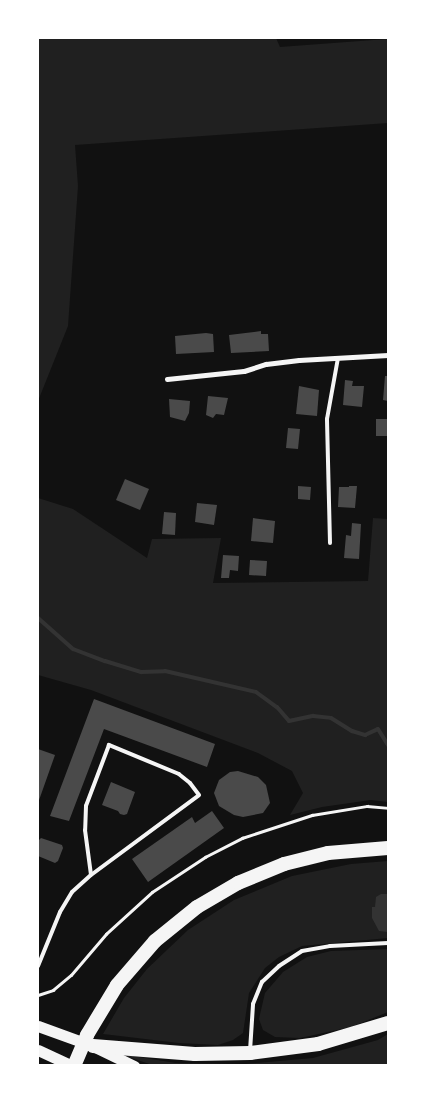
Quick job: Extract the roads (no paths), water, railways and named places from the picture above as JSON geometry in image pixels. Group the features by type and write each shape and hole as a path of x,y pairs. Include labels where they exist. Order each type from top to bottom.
{"highway":[{"path":"73,1066 87,1035 110,996 127,973 156,941 197,907 226,889 253,876 307,858 356,849 388,848"},
{"path":"93,1046 194,1054 250,1053 318,1044 388,1023"}],"main road":[{"path":"38,1026 93,1046 134,1066"},
{"path":"38,1050 73,1066"}],"street":[{"path":"167,379 244,371 266,364 388,355"}],"lane":[{"path":"330,543 328,419 338,358"},
{"path":"38,966 65,902 90,875 199,795 190,783 179,774 109,745 86,806 85,830 90,875"},
{"path":"250,1053 253,1004 262,982 279,966 302,951 330,946 388,943"}],"waterway":[{"path":"38,618 73,649 105,661 141,672 165,671 256,692 277,707 289,721 313,716 331,718 352,731 365,735 378,729 388,745"}]}
